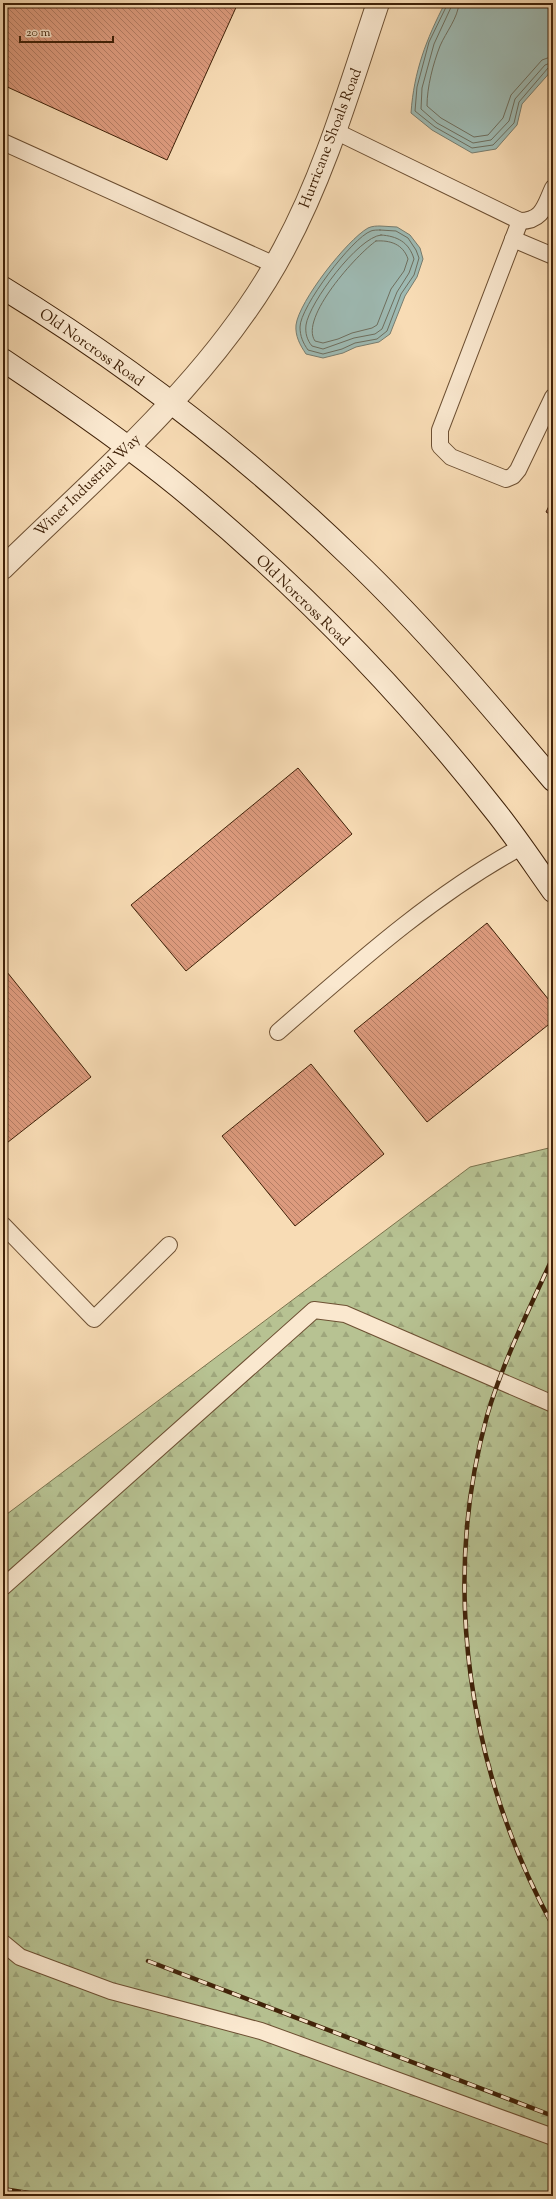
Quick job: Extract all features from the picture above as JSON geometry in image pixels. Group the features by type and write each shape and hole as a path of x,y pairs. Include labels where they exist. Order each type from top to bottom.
{"main road":[{"name":"Hurricane Shoals Road","path":"170,402 226,340 275,265 307,202 335,131 378,3"},
{"name":"Old Norcross Road","path":"3,288 106,355 170,402 282,493 354,560 475,686 553,780"},
{"name":"Old Norcross Road","path":"3,360 127,447 178,486 264,561 366,662 428,731 492,807 553,891"},
{"name":"Winer Industrial Way","path":"3,568 127,447 170,402"}],"lane":[{"path":"335,131 520,221 530,221 540,215 553,188"},
{"path":"3,142 275,265"},
{"path":"520,221 440,430 440,446 451,457 506,479 513,476 553,397"},
{"path":"513,239 553,256"},
{"path":"278,1032 357,963 433,902 479,869 521,847"},
{"path":"3,1225 94,1319 169,1245"},
{"path":"3,1587 314,1310 345,1314 553,1404"},
{"path":"3,1944 20,1957 111,1991 261,2031 553,2137"}],"green space":[{"path":"553,1147 553,2196 3,2196 3,1517 470,1167"}],"water":[{"path":"445,3 553,3 553,69 522,104 517,125 496,149 472,153 432,130 411,113 415,83 422,56"},
{"path":"380,226 397,227 410,235 420,248 423,259 417,277 405,296 390,334 379,342 356,347 343,353 323,358 306,354 298,340 296,325 299,314 306,301 325,272 348,245 368,228"}],"building":[{"path":"3,3 238,3 167,160 3,85"},
{"path":"553,498 553,516 546,512"},
{"path":"298,768 352,834 186,971 131,905"},
{"path":"487,923 553,1005 553,1021 427,1122 354,1031"},
{"path":"3,967 91,1077 3,1146"},
{"path":"311,1064 384,1154 295,1226 222,1136"}],"railway":[{"path":"553,1257 508,1356 487,1416 473,1480 466,1546 465,1612 471,1677 483,1742 501,1806 524,1867 553,1926"},
{"path":"148,1961 553,2116"},
{"path":"3,2189 47,2196"}]}
